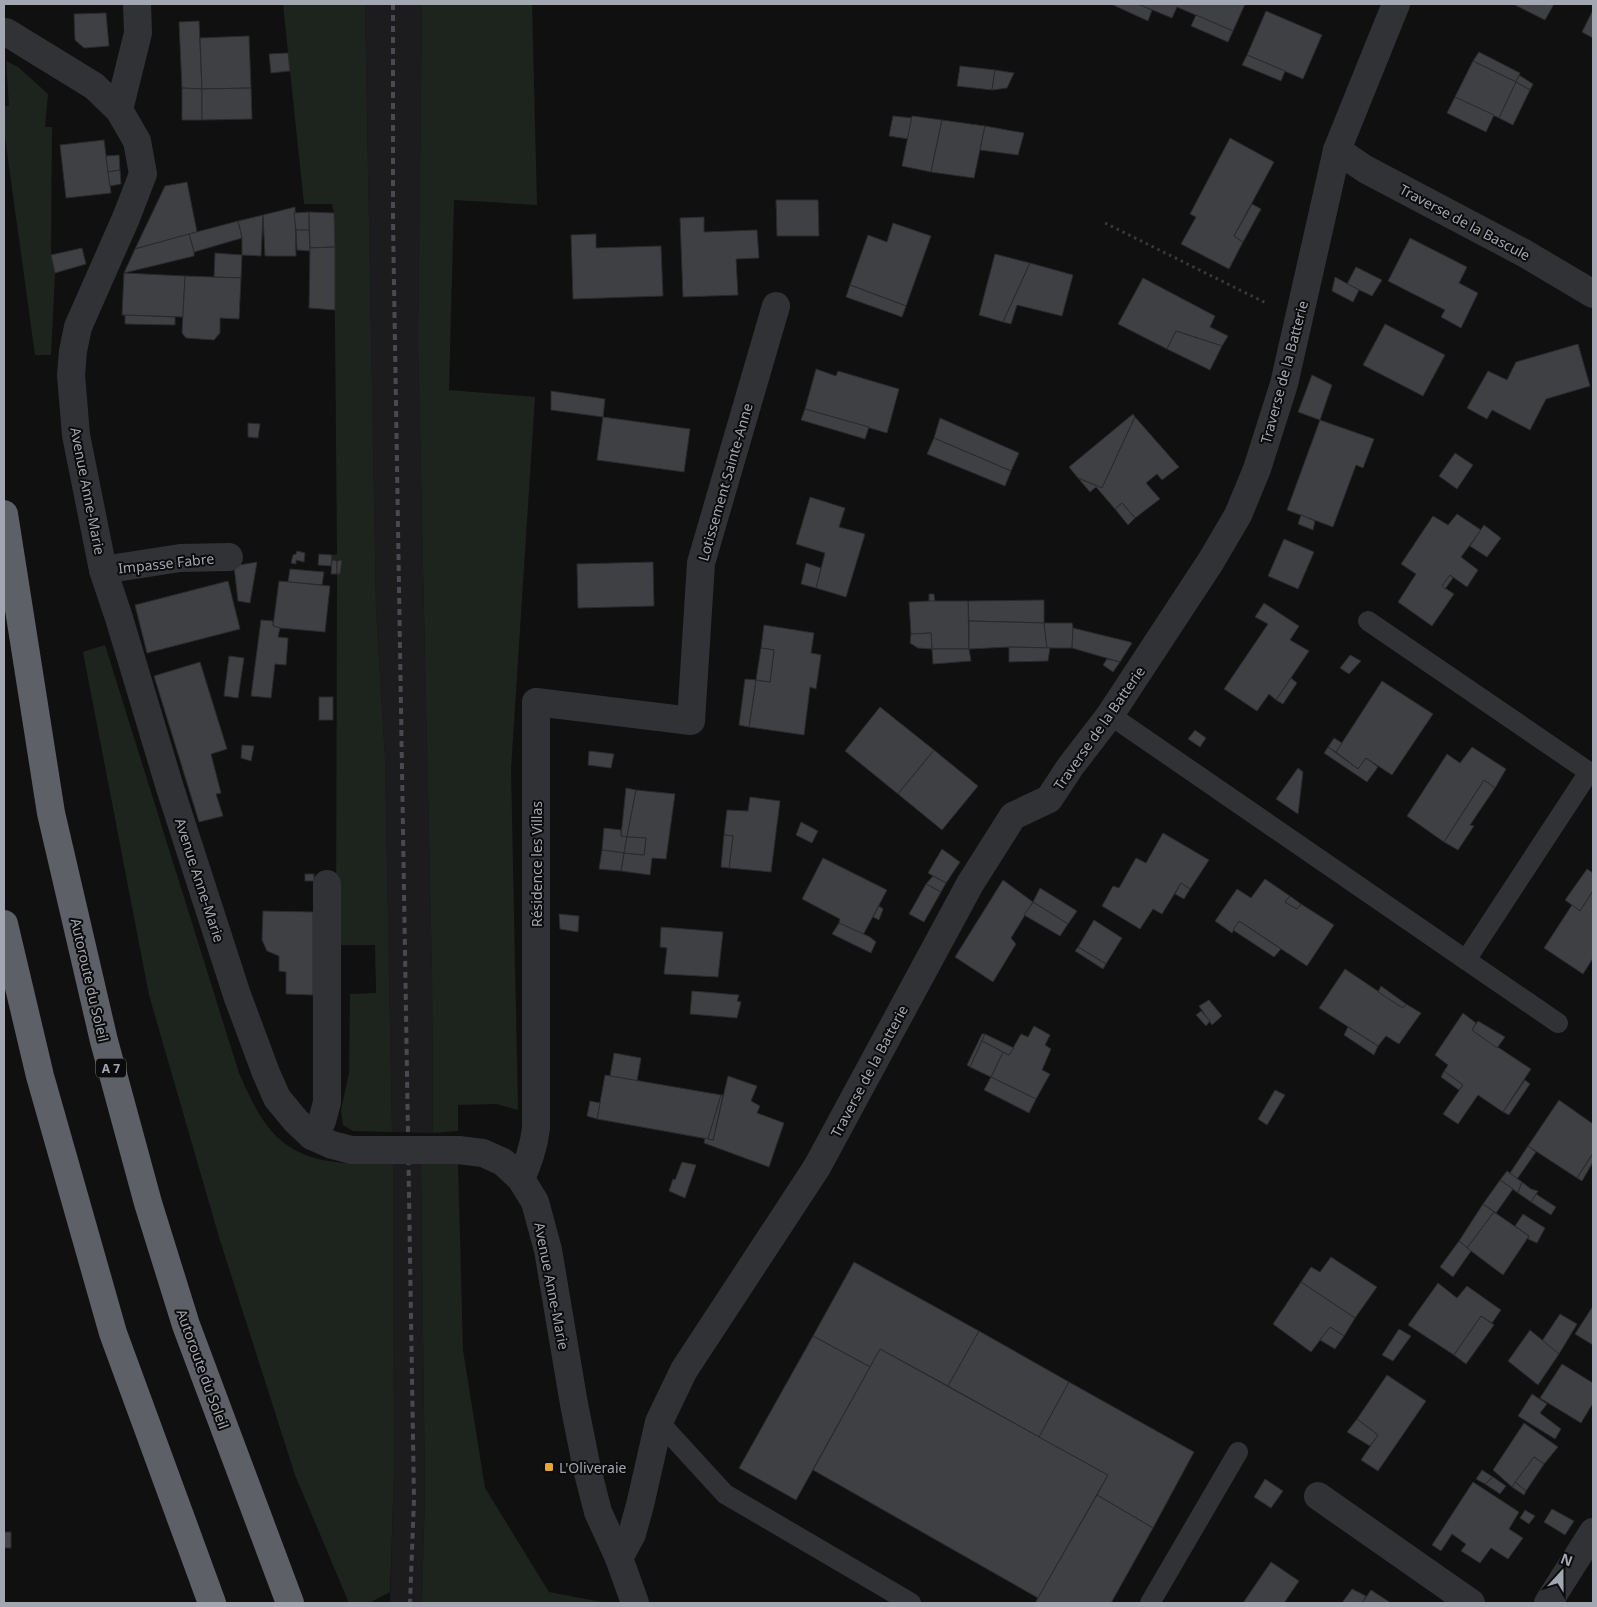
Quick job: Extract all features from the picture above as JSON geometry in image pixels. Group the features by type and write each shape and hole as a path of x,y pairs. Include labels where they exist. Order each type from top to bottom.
{"highway":[{"name":"Autoroute du Soleil","path":"4,514 51,813 104,1041 148,1203 186,1325 290,1603"},
{"path":"4,924 40,1076 113,1333 212,1603"}],"street":[{"path":"119,110 138,32 137,4"},
{"name":"Traverse de la Batterie","path":"619,1558 632,1534 659,1422 684,1370 816,1167 975,876 1013,816 1049,800 1070,767 1110,715 1212,561 1238,514 1257,470 1284,384 1337,150 1396,4"},
{"name":"Avenue Anne-Marie","path":"6,32 94,86 119,110 137,141 142,174 126,218 78,327 73,351 71,375 76,435 103,570 170,788 234,986 266,1074 277,1098 296,1121 312,1136 332,1145 352,1150 458,1150 483,1153 503,1162 520,1179 534,1202 548,1250 574,1404 598,1512 619,1558 635,1603"},
{"name":"Traverse de la Bascule","path":"1337,150 1365,169 1524,253 1593,294"},
{"name":"Lotissement Sainte-Anne","path":"691,721 701,563 776,306"},
{"name":"Impasse Fabre","path":"103,570 180,558 229,557"},
{"name":"Résidence les Villas","path":"520,1179 529,1160 536,1128 536,702 691,721"},
{"path":"312,1136 322,1121 327,1102 327,884"},
{"path":"1318,1496 1471,1603"},
{"path":"1548,1603 1593,1532"}],"lane":[{"path":"1368,621 1589,772 1466,960"},
{"path":"1110,715 1558,1023"},
{"path":"659,1422 725,1494 911,1603"},
{"path":"1150,1603 1238,1452"}],"path":[{"path":"1105,223 1300,320"}],"shaded area":[{"path":"283,4 365,4 376,609 385,758 392,1132 353,1131 343,1125 341,1110 349,1073 350,994 376,993 375,945 336,945 337,574 340,574 342,560 332,560 332,555 337,554 334,213 332,204 304,204"},
{"path":"365,4 422,4 418,340 432,971 433,1133 392,1132 385,758 376,609"},
{"path":"422,4 532,4 537,205 454,200 449,390 535,397 511,769 518,1110 496,1104 458,1105 458,1131 433,1133 432,971 418,340"},
{"path":"6,61 18,67 48,94 45,127 52,127 51,255 55,273 51,355 35,355 4,130 4,106 9,106"},
{"path":"105,645 239,1073 255,1106 266,1124 278,1138 307,1156 341,1163 393,1164 394,1471 390,1592 369,1603 349,1603 295,1475 219,1237 149,995 83,652"},
{"path":"458,1163 463,1350 485,1488 549,1592 607,1603 422,1603 425,1492 421,1164"},
{"path":"393,1164 421,1164 425,1492 422,1603 390,1603 394,1471"}],"building":[{"path":"1111,4 1138,4 1152,10 1148,21"},
{"path":"1138,4 1245,4 1233,31 1177,7 1172,18"},
{"path":"1513,4 1554,4 1545,20"},
{"path":"1593,10 1593,38 1582,32"},
{"path":"1266,11 1322,35 1303,79 1247,55"},
{"path":"106,13 109,46 84,48 75,40 74,14"},
{"path":"1196,15 1233,31 1228,42 1191,26"},
{"path":"199,21 202,89 182,88 179,22"},
{"path":"249,36 251,88 202,89 200,38"},
{"path":"1479,52 1520,73 1516,82 1473,61"},
{"path":"288,53 290,71 271,73 269,54"},
{"path":"1247,55 1285,71 1281,81 1242,65"},
{"path":"1473,61 1516,82 1499,118 1455,97"},
{"path":"960,66 995,70 992,90 957,86"},
{"path":"995,70 1014,73 1007,88 992,90"},
{"path":"1519,75 1533,84 1530,90 1516,82"},
{"path":"1516,82 1530,90 1513,125 1499,118"},
{"path":"182,88 202,89 202,120 182,120"},
{"path":"251,88 252,119 202,120 202,89"},
{"path":"1455,97 1494,115 1486,132 1447,113"},
{"path":"893,116 912,118 908,139 889,136"},
{"path":"912,116 942,120 931,172 902,166"},
{"path":"942,120 985,126 974,178 931,172"},
{"path":"985,126 1024,133 1018,155 980,150"},
{"path":"1230,138 1274,162 1234,236 1243,242 1229,269 1181,244 1196,217 1190,214"},
{"path":"104,140 111,193 66,198 60,145"},
{"path":"119,155 120,170 108,172 106,156"},
{"path":"120,170 121,184 110,186 108,172"},
{"path":"187,182 197,232 135,249 165,186"},
{"path":"776,200 818,200 819,236 777,236"},
{"path":"1252,204 1261,209 1243,242 1234,236"},
{"path":"295,207 296,256 265,256 263,215"},
{"path":"309,212 309,230 296,230 294,213"},
{"path":"309,212 334,213 335,247 310,248"},
{"path":"263,215 261,256 242,255 242,238 238,221"},
{"path":"704,217 704,232 757,230 759,258 736,259 738,295 683,297 680,218"},
{"path":"238,221 242,238 194,252 189,234"},
{"path":"893,223 931,236 906,306 850,285 868,235 887,242"},
{"path":"296,230 309,230 310,251 297,250"},
{"path":"189,234 194,256 124,273 135,249"},
{"path":"596,234 596,248 661,246 663,296 573,299 571,235"},
{"path":"1410,238 1467,267 1459,283 1478,293 1461,328 1441,317 1445,310 1388,281"},
{"path":"335,247 335,310 309,308 310,248"},
{"path":"82,248 86,264 55,273 51,255"},
{"path":"215,253 242,255 241,278 214,277"},
{"path":"995,254 1030,263 1003,322 979,315"},
{"path":"1030,263 1073,275 1062,316 1017,305 1011,324 1003,322"},
{"path":"1356,267 1382,280 1372,296 1347,284"},
{"path":"124,273 185,276 183,317 122,315"},
{"path":"185,276 241,278 239,319 220,318 220,333 214,340 186,338 182,333"},
{"path":"1335,277 1359,290 1353,302 1332,291"},
{"path":"1143,278 1215,316 1210,327 1228,336 1222,346 1176,331 1167,349 1118,324"},
{"path":"850,285 906,306 902,317 846,297"},
{"path":"125,315 175,317 175,325 125,324"},
{"path":"1385,324 1445,355 1423,396 1363,365"},
{"path":"1176,331 1222,346 1210,370 1167,349"},
{"path":"1578,344 1590,386 1546,399 1530,430 1492,410 1487,419 1467,408 1488,371 1507,380 1516,362"},
{"path":"816,369 836,376 838,371 899,389 887,433 805,409"},
{"path":"1312,375 1332,385 1320,420 1298,412"},
{"path":"551,391 605,399 603,417 551,410"},
{"path":"805,409 869,427 865,439 801,420"},
{"path":"1133,414 1135,417 1102,488 1078,478 1069,467"},
{"path":"603,417 690,429 684,472 597,460"},
{"path":"1135,417 1179,467 1162,480 1157,474 1146,483 1160,499 1135,518 1122,503 1115,509 1096,487 1090,492 1078,478 1102,488"},
{"path":"940,418 1019,453 1011,471 934,438"},
{"path":"1320,420 1374,439 1363,468 1356,465 1333,527 1287,510"},
{"path":"248,423 260,424 258,438 248,437"},
{"path":"934,438 1011,471 1005,486 927,454"},
{"path":"1455,453 1473,465 1457,489 1439,476"},
{"path":"810,497 845,508 839,527 865,534 846,597 816,588 825,553 796,544"},
{"path":"1122,503 1135,518 1128,525 1115,509"},
{"path":"1457,514 1481,530 1461,557 1478,570 1467,587 1450,575 1442,586 1454,594 1432,626 1398,602 1416,574 1401,564 1433,516 1448,525"},
{"path":"1301,515 1315,521 1313,530 1298,524"},
{"path":"1484,525 1501,538 1487,557 1470,546"},
{"path":"1284,539 1314,552 1298,589 1268,576"},
{"path":"297,551 305,553 304,562 296,560 296,564 291,563 293,555"},
{"path":"319,554 332,555 331,566 318,565"},
{"path":"332,560 337,561 337,574 331,574"},
{"path":"342,560 340,574 337,574 337,561"},
{"path":"257,562 250,603 238,601 234,566"},
{"path":"653,562 654,606 578,608 577,564"},
{"path":"806,563 821,568 816,588 801,584"},
{"path":"290,569 324,572 322,585 288,582"},
{"path":"1450,575 1453,578 1445,589 1442,586"},
{"path":"228,581 240,629 147,653 135,605"},
{"path":"279,581 330,586 325,632 273,626"},
{"path":"929,594 934,594 935,602 929,601"},
{"path":"1044,600 1044,623 969,621 968,601"},
{"path":"968,601 969,649 932,649 931,633 911,634 909,602"},
{"path":"1264,603 1299,626 1290,640 1309,651 1276,700 1269,694 1257,711 1224,689 1268,624 1255,617"},
{"path":"261,620 273,621 273,626 280,628 278,637 288,638 286,665 275,664 271,698 251,696"},
{"path":"969,621 1044,623 1047,648 969,649"},
{"path":"1044,623 1072,623 1072,648 1047,648"},
{"path":"764,625 814,633 811,653 821,655 816,689 810,687 804,735 749,727 756,680 770,682 774,650 761,648"},
{"path":"1073,628 1132,643 1120,662 1072,648"},
{"path":"931,633 932,649 918,648 910,643 911,634"},
{"path":"1009,647 1050,648 1048,661 1009,662"},
{"path":"761,648 774,650 770,682 756,680"},
{"path":"932,649 969,649 971,661 933,664"},
{"path":"1350,655 1361,661 1349,674 1340,668"},
{"path":"229,656 244,658 238,698 224,696"},
{"path":"1107,659 1120,662 1113,672 1103,665"},
{"path":"200,662 227,749 211,754 221,793 216,794 223,816 199,822 154,676"},
{"path":"1291,678 1297,683 1283,704 1276,700"},
{"path":"745,679 756,680 749,727 739,725"},
{"path":"1382,681 1433,714 1392,775 1366,758 1358,769 1336,752"},
{"path":"319,697 333,697 333,720 319,720"},
{"path":"880,707 934,750 898,794 845,751"},
{"path":"1195,730 1206,738 1200,747 1188,739"},
{"path":"1334,738 1342,743 1336,752 1328,747"},
{"path":"242,745 254,746 251,761 241,758"},
{"path":"1328,747 1358,769 1366,758 1378,767 1367,782 1324,753"},
{"path":"1472,747 1506,769 1495,788 1484,780 1444,842 1407,816 1447,754 1460,763"},
{"path":"934,750 978,786 942,830 898,794"},
{"path":"589,751 614,754 611,768 588,765"},
{"path":"1298,768 1303,772 1298,814 1276,799"},
{"path":"1484,780 1495,788 1470,825 1474,826 1458,850 1444,842"},
{"path":"626,788 636,790 627,837 621,836"},
{"path":"636,790 675,794 666,859 652,858 650,875 621,871 624,853 644,855 646,838 627,837"},
{"path":"750,797 780,801 771,872 729,868 733,836 724,835 727,810 748,811"},
{"path":"801,822 818,831 812,843 796,835"},
{"path":"604,828 621,830 621,836 627,837 624,853 602,850"},
{"path":"1163,833 1209,860 1190,889 1181,883 1162,914 1153,909 1140,929 1102,906 1113,886 1119,888 1136,858 1146,863"},
{"path":"724,835 733,836 729,868 721,867"},
{"path":"627,837 646,838 644,855 624,853"},
{"path":"942,849 960,862 946,883 928,873"},
{"path":"602,850 624,853 621,871 599,869"},
{"path":"823,858 887,890 863,935 839,923 840,919 802,899"},
{"path":"1587,869 1593,873 1593,891 1580,911 1565,900"},
{"path":"305,874 314,874 314,881 305,881"},
{"path":"933,876 946,883 941,892 926,884"},
{"path":"1265,879 1290,896 1285,902 1297,909 1301,904 1334,925 1307,966 1239,921 1232,933 1215,921 1237,889 1251,898"},
{"path":"1003,880 1033,902 1011,938 1016,944 993,982 955,957"},
{"path":"1181,883 1190,889 1184,899 1175,894"},
{"path":"926,884 941,892 924,922 909,914"},
{"path":"1040,888 1077,911 1068,924 1033,902"},
{"path":"1593,891 1593,958 1583,974 1544,948 1572,905 1580,911"},
{"path":"1290,896 1301,904 1297,909 1285,902"},
{"path":"1033,902 1068,924 1060,936 1024,915"},
{"path":"879,906 883,909 879,920 873,917"},
{"path":"263,911 313,912 313,995 286,994 286,972 279,971 279,956 267,951 262,940"},
{"path":"559,914 579,916 578,932 560,929"},
{"path":"1094,920 1122,938 1106,964 1078,947"},
{"path":"1239,921 1281,949 1274,957 1233,930"},
{"path":"839,923 870,937 876,942 871,953 832,934"},
{"path":"661,927 723,932 718,977 664,974 667,948 660,947"},
{"path":"1078,947 1106,964 1103,969 1075,951"},
{"path":"1345,969 1403,1008 1406,1004 1421,1013 1399,1044 1386,1036 1378,1046 1319,1008"},
{"path":"1381,986 1406,1004 1403,1008 1378,992"},
{"path":"692,991 739,995 737,1001 741,1002 737,1018 690,1014"},
{"path":"1209,1000 1222,1016 1212,1025 1199,1006"},
{"path":"1201,1011 1210,1021 1206,1026 1196,1015"},
{"path":"1463,1013 1476,1023 1472,1030 1531,1069 1503,1112 1478,1095 1458,1124 1443,1114 1463,1085 1444,1071 1448,1065 1435,1055"},
{"path":"1478,1021 1505,1037 1497,1048 1472,1030"},
{"path":"1034,1026 1050,1035 1045,1045 1051,1049 1042,1070 1050,1074 1036,1099 991,1077 1003,1052 1009,1055 1021,1034 1028,1037"},
{"path":"1348,1027 1378,1046 1374,1055 1344,1035"},
{"path":"982,1034 985,1034 970,1067 967,1065"},
{"path":"985,1034 1014,1048 1009,1055 982,1041"},
{"path":"982,1041 1003,1052 991,1077 970,1067"},
{"path":"614,1053 641,1058 637,1081 610,1076"},
{"path":"1444,1071 1463,1085 1459,1090 1441,1077"},
{"path":"605,1075 721,1095 708,1139 597,1119"},
{"path":"728,1076 757,1086 751,1101 760,1106 757,1113 784,1123 769,1167 704,1143 705,1138 713,1140"},
{"path":"991,1077 1036,1099 1029,1113 984,1090"},
{"path":"1525,1080 1530,1084 1509,1115 1503,1112"},
{"path":"1275,1090 1285,1095 1267,1125 1258,1119"},
{"path":"721,1095 723,1095 713,1140 708,1139"},
{"path":"1559,1100 1593,1124 1593,1153 1577,1178 1528,1146"},
{"path":"590,1101 600,1103 597,1119 587,1116"},
{"path":"1528,1146 1536,1152 1517,1179 1510,1173"},
{"path":"1592,1155 1593,1162 1582,1181 1577,1178"},
{"path":"682,1162 696,1165 685,1198 669,1191"},
{"path":"1507,1171 1522,1182 1518,1193 1500,1180"},
{"path":"1500,1180 1513,1189 1496,1213 1483,1204"},
{"path":"1522,1182 1531,1189 1538,1191 1531,1202 1518,1193"},
{"path":"1536,1194 1556,1207 1551,1215 1531,1202"},
{"path":"1483,1204 1494,1212 1467,1248 1459,1241"},
{"path":"1494,1212 1529,1236 1503,1275 1467,1248"},
{"path":"1523,1214 1545,1228 1537,1243 1528,1239 1529,1236 1515,1226"},
{"path":"1459,1241 1471,1251 1453,1277 1440,1267"},
{"path":"1331,1257 1377,1287 1355,1318 1301,1282 1311,1267 1320,1272"},
{"path":"854,1262 979,1331 948,1386 880,1349 870,1367 813,1336"},
{"path":"1301,1282 1355,1318 1344,1336 1330,1327 1311,1352 1273,1324"},
{"path":"1438,1283 1457,1298 1467,1286 1501,1310 1492,1323 1481,1316 1454,1355 1408,1325"},
{"path":"1593,1306 1593,1345 1575,1334"},
{"path":"1560,1314 1577,1324 1559,1354 1542,1341"},
{"path":"1481,1316 1494,1325 1466,1364 1454,1355"},
{"path":"1330,1327 1344,1336 1335,1349 1320,1340"},
{"path":"1399,1329 1411,1336 1393,1361 1382,1355"},
{"path":"1530,1330 1559,1354 1538,1385 1508,1361"},
{"path":"979,1331 1069,1382 1039,1437 948,1386"},
{"path":"813,1336 870,1367 796,1500 739,1468"},
{"path":"880,1349 1108,1475 1038,1598 813,1470"},
{"path":"1562,1364 1593,1383 1593,1403 1581,1423 1540,1398"},
{"path":"1387,1375 1426,1401 1378,1471 1361,1460 1378,1435 1357,1419"},
{"path":"1069,1382 1194,1452 1153,1528 1097,1495 1108,1475 1039,1437"},
{"path":"1532,1394 1547,1404 1540,1413 1561,1429 1555,1439 1518,1416"},
{"path":"1357,1419 1378,1435 1370,1446 1347,1432"},
{"path":"1524,1423 1558,1447 1544,1464 1534,1457 1512,1487 1493,1470"},
{"path":"1534,1457 1544,1464 1526,1491 1515,1482"},
{"path":"1482,1470 1493,1477 1485,1484 1476,1479"},
{"path":"1493,1477 1506,1486 1500,1494 1485,1484"},
{"path":"1265,1479 1283,1491 1271,1508 1254,1497"},
{"path":"1473,1482 1519,1512 1509,1529 1523,1538 1508,1559 1491,1548 1480,1563 1461,1551 1466,1544 1452,1534 1441,1551 1432,1545"},
{"path":"1515,1482 1526,1491 1524,1495 1512,1487"},
{"path":"1097,1495 1153,1528 1111,1603 1035,1603"},
{"path":"1552,1509 1574,1521 1565,1535 1544,1522"},
{"path":"1525,1510 1535,1516 1529,1524 1520,1518"},
{"path":"4,1532 11,1532 11,1548 4,1548"},
{"path":"1271,1562 1299,1581 1284,1603 1243,1603"},
{"path":"1352,1589 1366,1596 1362,1603 1342,1603"},
{"path":"1371,1590 1391,1603 1362,1603"}],"railway":[{"path":"393,4 393,222 414,1499 410,1603"}],"place":[{"name":"L'Oliveraie","path":"549,1467"}]}
